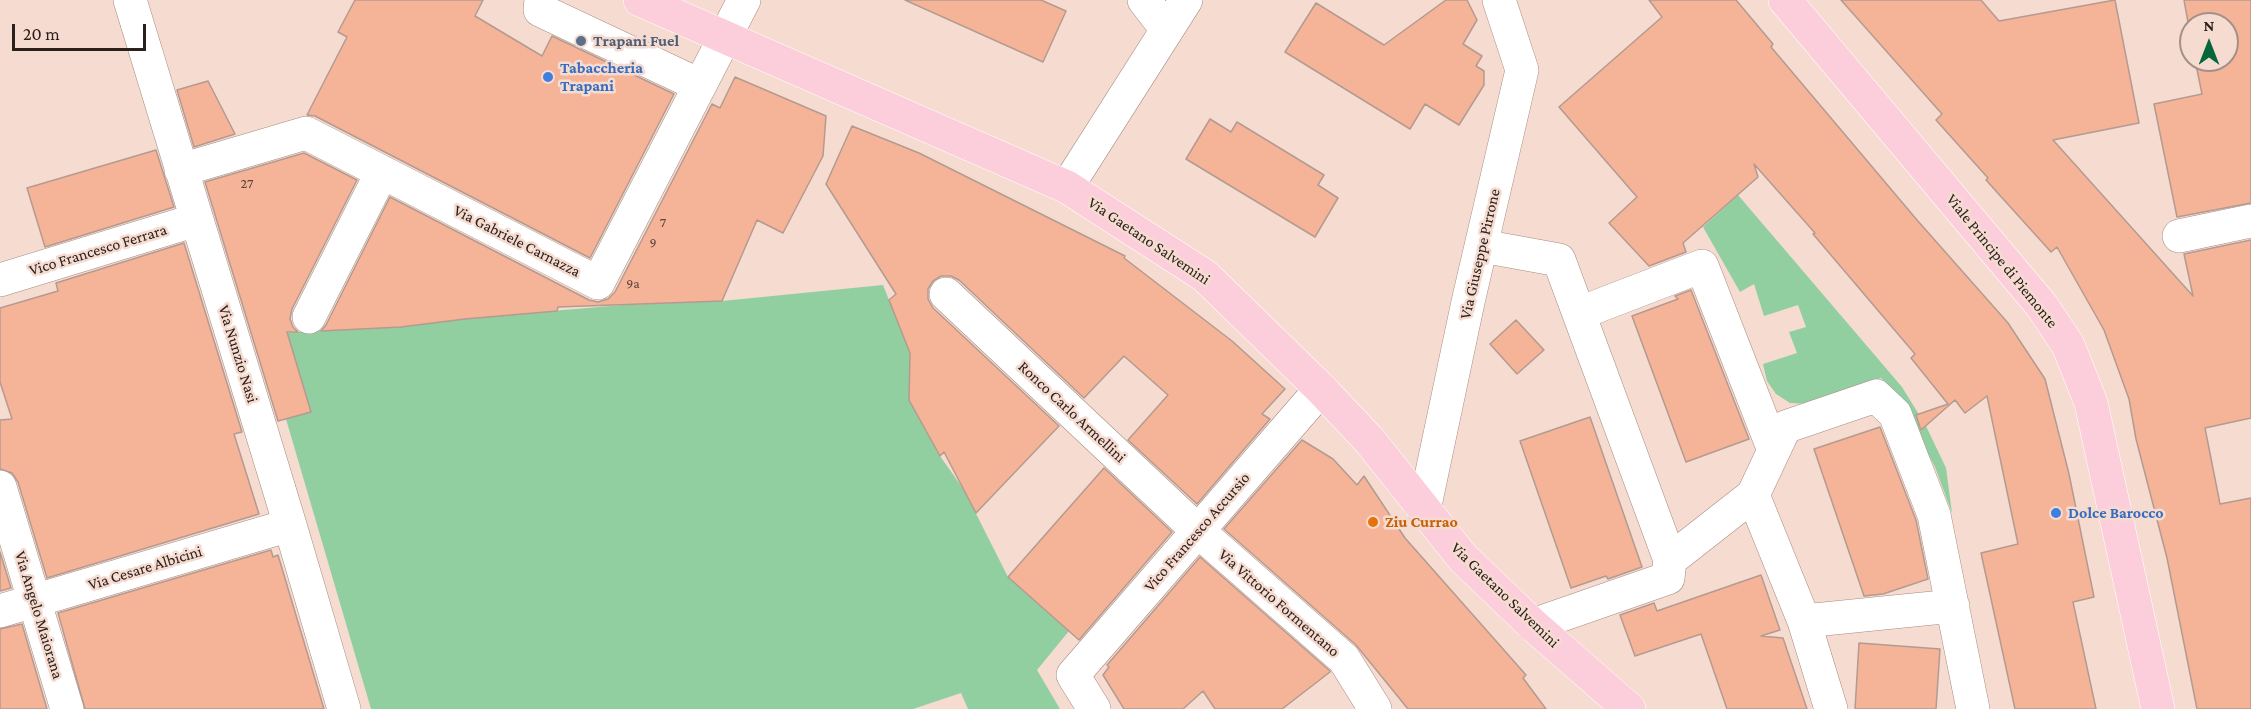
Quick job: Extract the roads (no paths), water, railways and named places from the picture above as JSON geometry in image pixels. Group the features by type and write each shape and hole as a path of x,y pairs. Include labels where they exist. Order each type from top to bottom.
{"main road":[{"name":"Via Gaetano Salvemini","path":"640,0 1066,187 1205,276 1321,389 1370,441 1463,558 1533,625 1629,709"},
{"name":"Viale Principe di Piemonte","path":"1785,0 2042,306 2068,345 2091,403 2158,709"}],"street":[{"name":"Via Nunzio Nasi","path":"130,0 291,525 344,709"},
{"path":"541,0 540,10 699,85"},
{"name":"Via Gabriele Carnazza","path":"182,170 306,133 598,283 744,0"},
{"path":"1144,0 1167,30"},
{"path":"1066,187 1186,0"},
{"name":"Via Giuseppe Pirrone","path":"1424,510 1468,302 1522,70 1499,0"},
{"path":"309,317 382,172"},
{"name":"Vico Francesco Ferrara","path":"0,280 196,220"},
{"path":"2178,236 2251,221"},
{"path":"1482,246 1559,260 1670,560 1668,578 1533,625"},
{"path":"1580,313 1702,266 1773,448"},
{"name":"Ronco Carlo Armellini","path":"946,294 1198,531"},
{"name":"Vico Francesco Accursio","path":"1094,709 1073,675 1321,389"},
{"path":"1670,560 1753,495 1773,448 1785,427 1876,396 1895,414 1934,516 1973,709"},
{"name":"Via Angelo Maiorana","path":"0,487 67,709"},
{"path":"1753,495 1803,621 1831,709"},
{"name":"Via Cesare Albicini","path":"0,611 291,525"},
{"name":"Via Vittorio Formentano","path":"1198,531 1344,659 1375,709"},
{"path":"1803,621 1953,606"}],"place":[{"name":"Trapani Fuel","path":"581,41"},
{"name":"Tabaccheria Trapani","path":"548,77"},
{"name":"Dolce Barocco","path":"2056,513"},
{"name":"Ziu Currao","path":"1373,522"}]}
